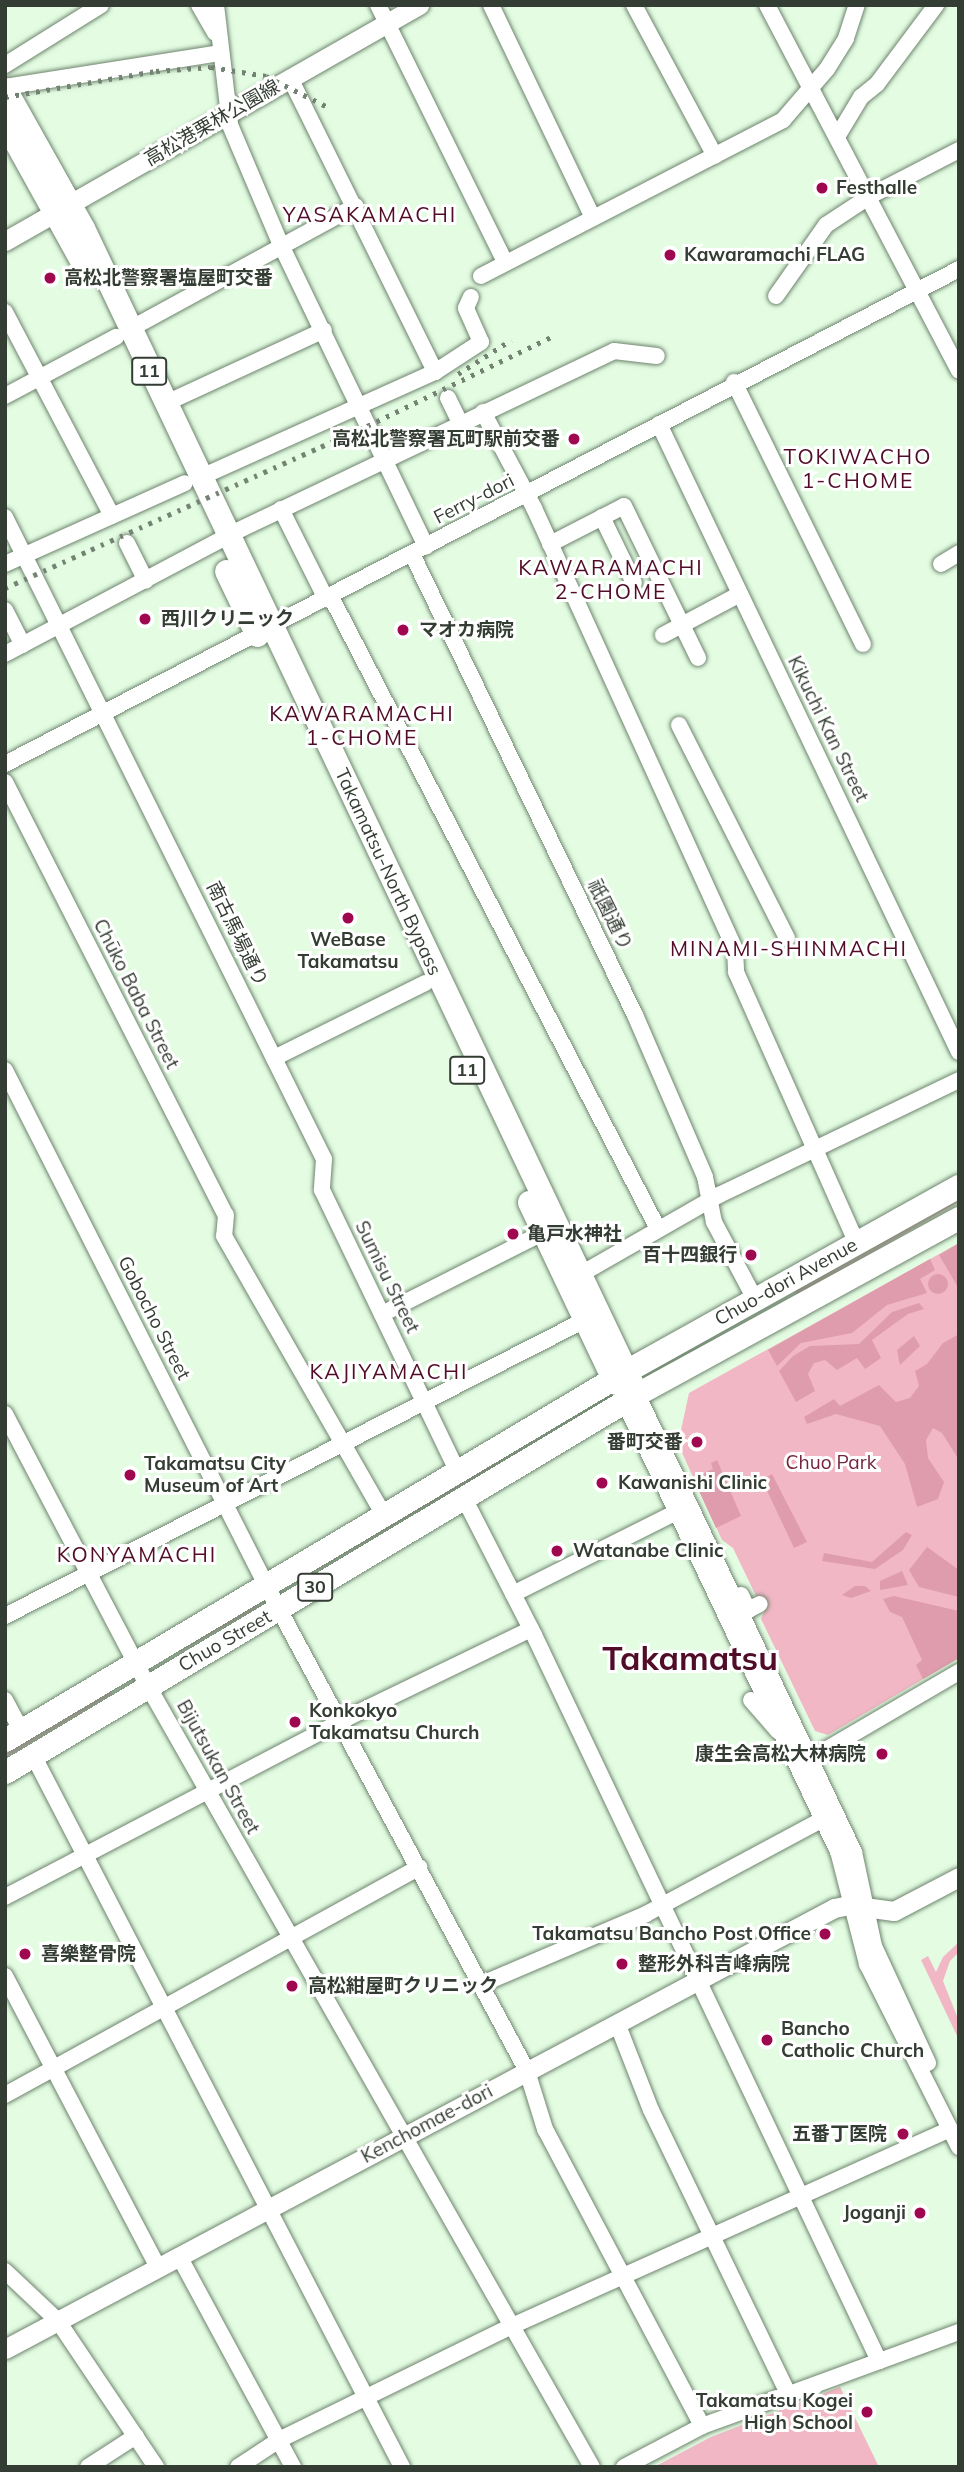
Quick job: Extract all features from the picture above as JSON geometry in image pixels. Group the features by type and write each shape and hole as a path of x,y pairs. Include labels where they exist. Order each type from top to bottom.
{"highway":[{"name":"Takamatsu-North Bypass","path":"5,88 221,541 425,984 585,1320 620,1375"},
{"name":"Takamatsu-North Bypass","path":"5,123 11,148 63,209"},
{"name":"Takamatsu-North Bypass","path":"123,333 164,404 192,481"},
{"name":"Takamatsu-North Bypass","path":"263,631 581,1274 631,1398"},
{"name":"Chuo-dori Avenue","path":"620,1375 959,1186"},
{"name":"Chuo-dori Avenue","path":"631,1398 959,1218"},
{"name":"Chuo Street","path":"13,1735 620,1375"},
{"name":"Chuo Street","path":"5,1772 631,1398"}],"main road":[{"name":"高松港栗林公園線","path":"5,241 419,5"},
{"name":"Kenchomae-dori","path":"5,2349 834,1908 903,1909 959,1877"}],"street":[{"path":"5,65 100,5"},
{"path":"198,5 216,34"},
{"path":"216,5 216,34"},
{"path":"378,5 505,261"},
{"path":"634,5 715,156"},
{"path":"767,5 870,196 959,371"},
{"path":"481,276 505,261 783,120 812,91 845,38 856,5"},
{"path":"836,137 862,97 877,84 936,5"},
{"path":"493,6 593,218"},
{"name":"祇園通り","path":"216,34 230,125 282,246 384,458 419,550 635,1015 705,1177 708,1202 755,1299"},
{"path":"5,88 219,53"},
{"path":"290,78 356,206 435,372"},
{"path":"776,296 817,233 870,196 959,150"},
{"path":"5,396 356,206"},
{"name":"Ferry-dori","path":"5,764 527,496 734,382 959,269"},
{"path":"5,564 435,372 481,342 466,308 471,297"},
{"path":"5,312 112,516"},
{"path":"164,404 324,330"},
{"path":"5,654 281,509 614,351 656,356"},
{"path":"734,382 863,644"},
{"path":"448,398 460,423"},
{"path":"484,412 550,544 735,950 736,972 856,1242"},
{"name":"Kikuchi Kan Street","path":"659,424 959,1052"},
{"path":"550,544 624,506 698,658"},
{"path":"281,509 658,1229"},
{"name":"南古馬場通り","path":"5,517 324,1159 321,1175"},
{"path":"602,517 634,583"},
{"path":"127,543 146,582"},
{"path":"941,564 959,553"},
{"path":"663,635 681,623 740,594"},
{"path":"5,610 23,645"},
{"path":"679,725 787,938"},
{"name":"Chūko Baba Street","path":"5,782 226,1215 224,1236 383,1514"},
{"path":"274,1058 425,984"},
{"name":"Gobocho Street","path":"5,1070 266,1585 527,2071 545,2129 702,2426"},
{"path":"581,1274 658,1229 814,1147 959,1080"},
{"name":"Sumisu Street","path":"321,1175 321,1190 457,1471"},
{"path":"382,1314 544,1233"},
{"path":"5,1616 585,1320"},
{"path":"631,1398 679,1511 838,1851 886,1975 955,2129 959,2147"},
{"path":"631,1398 721,1569 854,1852 858,1908"},
{"name":"Bijutsukan Street","path":"5,1414 148,1686 592,2467"},
{"path":"464,1498 531,1629 660,1906 698,1980 879,2361"},
{"path":"513,1594 679,1511"},
{"path":"721,1569 730,1573 748,1609 760,1604"},
{"path":"5,1897 209,1793 341,1721 531,1629"},
{"path":"810,1759 959,1672"},
{"path":"5,1700 13,1735"},
{"path":"751,1700 783,1734"},
{"path":"33,1755 402,2467"},
{"path":"482,1984 660,1906 823,1819"},
{"path":"5,2095 419,1867"},
{"path":"5,1976 158,2267"},
{"path":"617,2023 651,2110 788,2393"},
{"path":"238,2467 279,2440 512,2326 955,2129"},
{"path":"179,2256 293,2467"},
{"path":"5,2271 58,2321 156,2467"},
{"path":"624,2467 702,2426 959,2332"},
{"path":"88,2467 136,2435"}],"green space":[{"path":"959,1202 798,1295 793,1291 951,1203"},
{"name":"Chuo Park","path":"959,1243 959,1658 828,1735 815,1731 761,1619 764,1612 733,1548 722,1540 678,1444 689,1393"},
{"path":"508,1458 293,1584 288,1581 471,1474"},
{"path":"257,1600 259,1607 177,1653 175,1650"},
{"path":"111,1689 112,1694 5,1758 5,1750"},
{"path":"959,1942 959,1952 950,1961 943,1981 959,2021 959,2040 921,1960 928,1956 936,1972 943,1957"},
{"path":"840,2387 879,2467 656,2466 711,2437"}],"shaded area":[{"path":"959,1243 959,1289 939,1255"},
{"path":"930,1259 935,1270 920,1279 927,1293 887,1305 852,1333 801,1343 777,1366 768,1350"},
{"path":"938,1274 945,1277 948,1284 945,1291 938,1294 931,1291 928,1284 931,1277"},
{"path":"919,1303 924,1309 908,1314 872,1340 881,1358 865,1369 857,1358 837,1370 825,1360 814,1363 808,1374 815,1391 796,1402 779,1371 793,1356 810,1346 859,1344 892,1312"},
{"path":"959,1334 959,1460 942,1433 933,1428 926,1440 928,1458 944,1482 938,1499 917,1507 905,1464 880,1426 836,1414 807,1424 804,1417 834,1399 840,1406 879,1385 896,1402 910,1398 919,1386 915,1371 927,1364 943,1343"},
{"path":"914,1336 920,1346 900,1365 897,1350"},
{"path":"717,1460 741,1516 716,1528 693,1478 713,1469 711,1463"},
{"path":"772,1474 807,1542 794,1548 762,1480"},
{"path":"906,1532 912,1535 903,1550 875,1569 822,1561 824,1553 872,1562"},
{"path":"927,1547 959,1570 959,1597 919,1587 909,1570"},
{"path":"902,1571 908,1585 880,1590 880,1581"},
{"path":"855,1586 865,1586 871,1591 851,1598 842,1595"},
{"path":"894,1596 959,1611 959,1658 923,1679 916,1665 922,1660 902,1617 890,1612 883,1599"}],"railway":[{"path":"5,97 156,71 211,67 266,76 330,108"},
{"path":"5,588 367,426 555,335"},
{"path":"458,374 511,340"}],"place":[{"name":"Festhalle","path":"822,188"},
{"name":"Kawaramachi FLAG","path":"670,255"},
{"name":"高松北警察署塩屋町交番","path":"50,278"},
{"name":"高松北警察署瓦町駅前交番","path":"574,439"},
{"name":"西川クリニック","path":"145,619"},
{"name":"マオカ病院","path":"403,630"},
{"name":"WeBase Takamatsu","path":"348,918"},
{"name":"亀戸水神社","path":"513,1234"},
{"name":"百十四銀行","path":"751,1255"},
{"name":"番町交番","path":"697,1442"},
{"name":"Takamatsu City Museum of Art","path":"130,1475"},
{"name":"Kawanishi Clinic","path":"602,1483"},
{"name":"Watanabe Clinic","path":"557,1551"},
{"name":"Konkokyo Takamatsu Church","path":"295,1722"},
{"name":"康生会高松大林病院","path":"882,1754"},
{"name":"Takamatsu Bancho Post Office","path":"825,1934"},
{"name":"喜樂整骨院","path":"25,1954"},
{"name":"整形外科吉峰病院","path":"622,1964"},
{"name":"高松紺屋町クリニック","path":"292,1986"},
{"name":"Bancho Catholic Church","path":"767,2040"},
{"name":"五番丁医院","path":"903,2134"},
{"name":"Joganji","path":"920,2213"},
{"name":"Takamatsu Kogei High School","path":"867,2412"}],"district":[{"name":"YASAKAMACHI","path":"370,214"},
{"name":"TOKIWACHO 1-CHOME","path":"858,468"},
{"name":"KAWARAMACHI 2-CHOME","path":"611,579"},
{"name":"KAWARAMACHI 1-CHOME","path":"362,725"},
{"name":"MINAMI-SHINMACHI","path":"789,948"},
{"name":"KAJIYAMACHI","path":"389,1371"},
{"name":"KONYAMACHI","path":"137,1554"},
{"name":"Takamatsu","path":"690,1658"}]}
